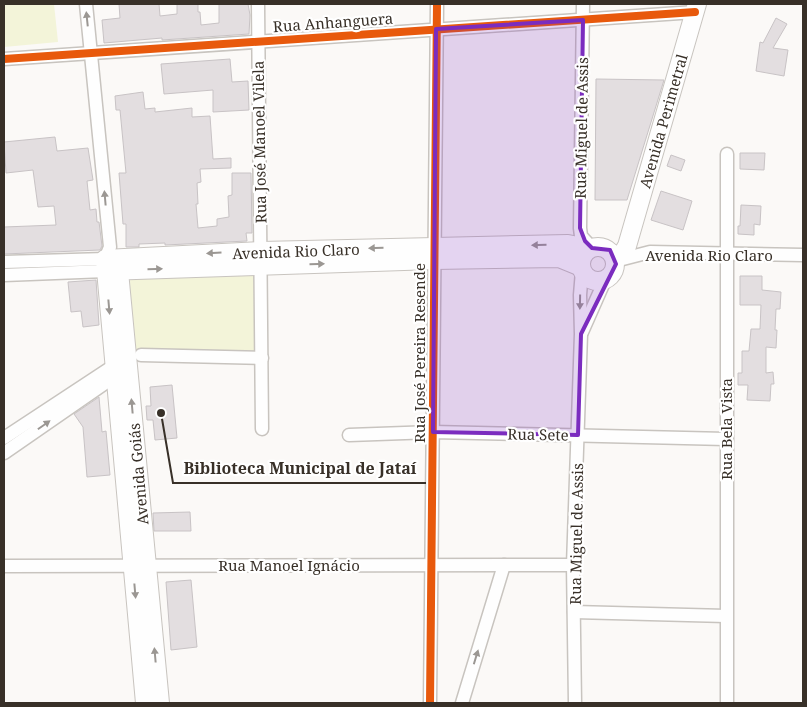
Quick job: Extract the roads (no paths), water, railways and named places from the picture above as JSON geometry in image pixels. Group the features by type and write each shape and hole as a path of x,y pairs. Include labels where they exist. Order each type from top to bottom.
{"main road":[{"name":"Avenida Perimetral","path":"613,257 624,251 696,8"},
{"name":"Avenida Rio Claro","path":"111,261 261,259 496,252 573,244 585,259"},
{"path":"601,246 613,257 613,273 605,280 595,281 590,279 585,259 601,246"},
{"name":"Avenida Goiás","path":"111,261 125,363 131,470 140,565 160,703"},
{"name":"Avenida Goiás","path":"140,565 145,703"}],"street":[{"name":"Avenida Goiás","path":"86,4 111,261"},
{"name":"Rua José Manoel Vilela","path":"258,4 262,430"},
{"name":"Rua José Pereira Resende","path":"430,703 437,4"},
{"name":"Rua Miguel de Assis","path":"575,703 573,565 581,334 580,294 585,259 580,228 583,4"},
{"name":"Rua Anhanguera","path":"4,59 583,20 696,8"},
{"name":"Rua Bela Vista","path":"727,154 727,703"},
{"name":"Avenida Rio Claro","path":"613,257 650,252 803,255"},
{"name":"Avenida Rio Claro","path":"4,275 40,267 111,261"},
{"name":"Avenida Rio Claro","path":"4,262 40,267"},
{"name":"Rua Miguel de Assis","path":"581,334 605,280"},
{"path":"4,438 125,363 262,358"},
{"path":"4,453 125,363"},
{"name":"Rua Sete","path":"350,435 432,432 726,439"},
{"path":"462,703 504,565"},
{"name":"Rua Manoel Ignácio","path":"4,566 573,565"},
{"path":"574,612 726,616"}],"place":[{"name":"Biblioteca Municipal de Jataí","path":"161,413"}]}
